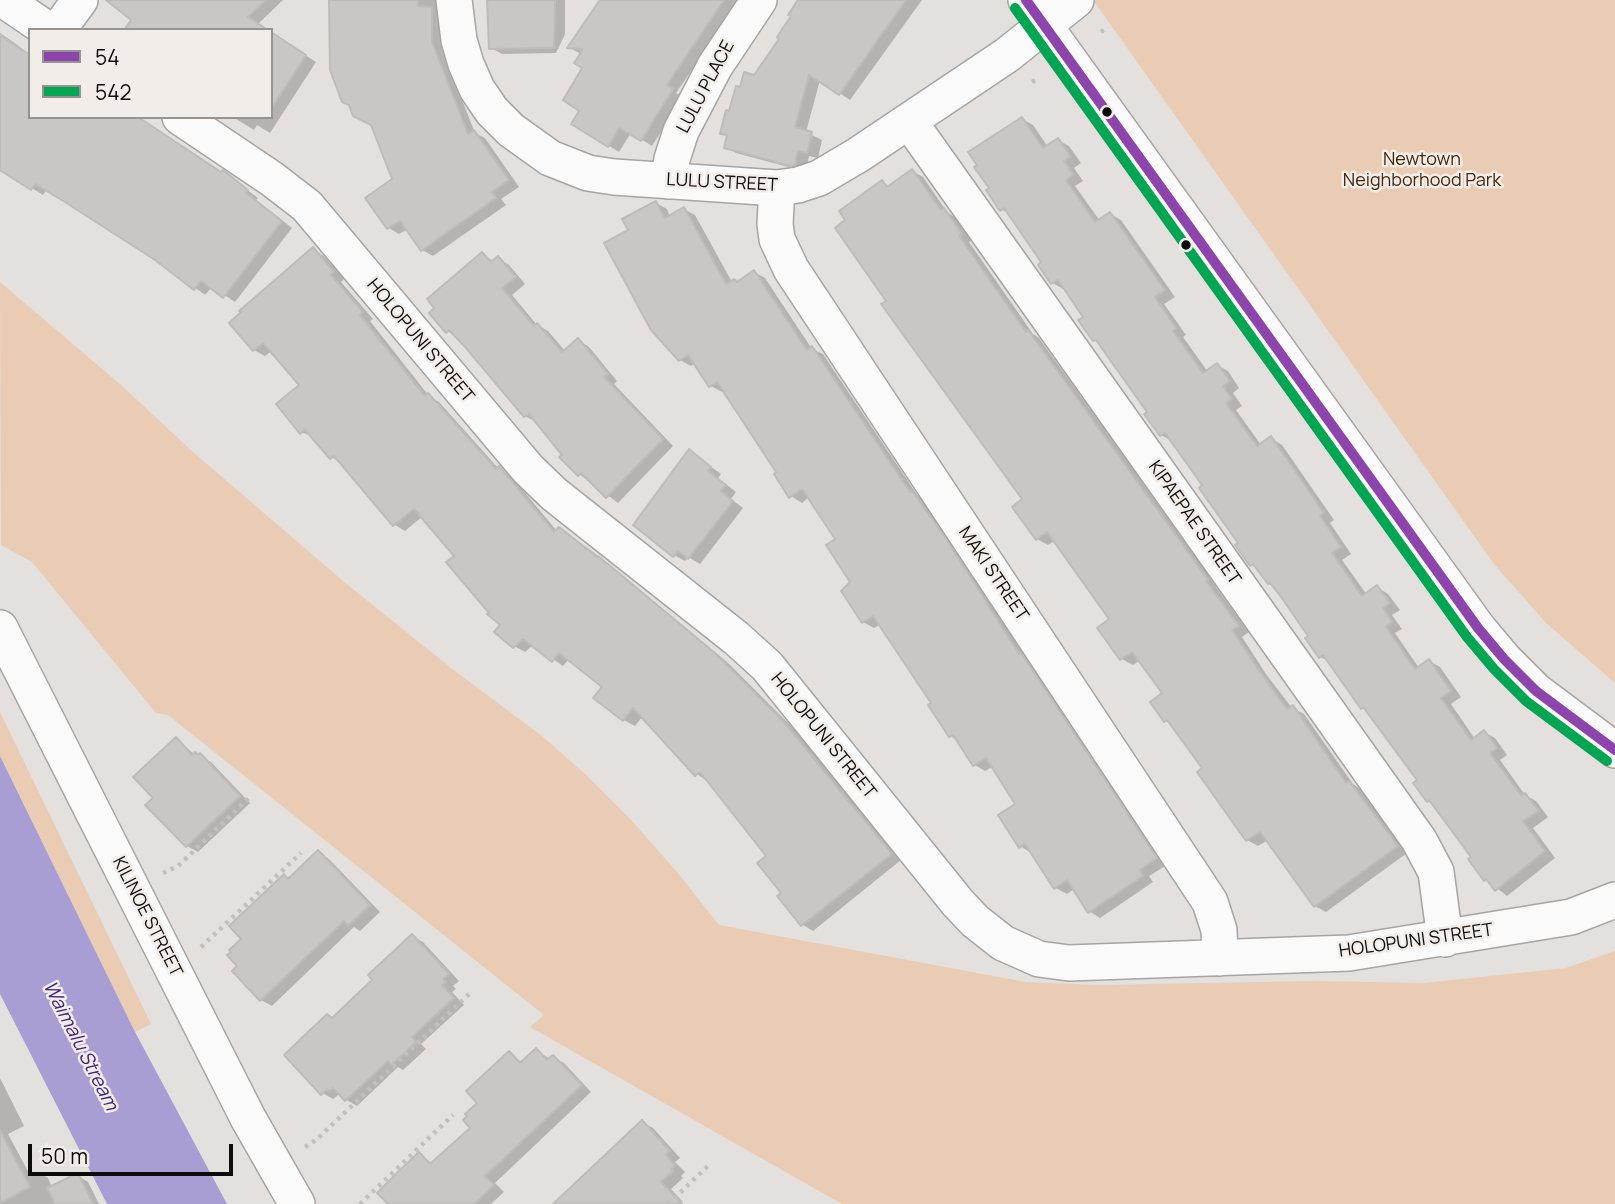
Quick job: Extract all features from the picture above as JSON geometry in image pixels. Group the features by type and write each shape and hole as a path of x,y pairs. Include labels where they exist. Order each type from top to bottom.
{"street":[{"path":"4,0 45,28"},
{"path":"59,28 80,0"},
{"name":"LULU STREET","path":"454,0 459,40 466,64 478,89 492,111 510,130 550,158 588,173 777,188 798,185 827,173 1007,55 1035,13 1076,0"},
{"name":"LULU PLACE","path":"668,181 681,131 715,66 759,0"},
{"path":"1035,13 1478,628 1536,691 1615,750"},
{"name":"HOLOPUNI STREET","path":"183,119 272,178 307,206 528,469 554,494 736,638 767,666 958,903 988,932 1018,951 1054,962 1094,963 1349,953 1571,918 1615,900"},
{"name":"KIPAEPAE STREET","path":"909,121 1419,840 1436,872 1445,939"},
{"name":"MAKI STREET","path":"777,188 777,239 791,269 1210,902 1219,930 1220,958"},
{"name":"KILINOE STREET","path":"0,628 248,1118 297,1204"}],"path":[{"path":"1101,32 1108,27"},
{"path":"163,873 178,866 249,798"},
{"path":"201,947 301,853"},
{"path":"304,1147 316,1140 469,994"},
{"path":"360,1204 453,1115"},
{"path":"667,1204 708,1166"}],"green space":[{"name":"Newtown Neighborhood Park","path":"1093,0 1615,0 1615,683 1546,623 1494,564"},
{"path":"0,282 343,581 451,668 542,736 585,774 632,821 719,925 1026,982 1098,985 1315,981 1423,983 1566,968 1615,951 1615,1204 842,1204 530,1027 544,1015 168,715 156,713 32,562 1,545"},
{"path":"0,712 151,1024 135,1032 0,756"}],"water":[{"name":"Waimalu Stream","path":"0,756 135,1032 227,1204 107,1204 0,994"}],"building":[{"path":"106,0 266,0 248,17 265,28 125,28 131,20"},
{"path":"329,0 418,0 418,6 432,7 432,42 468,134 474,130 509,180 492,192 496,198 421,251 400,221 387,229 365,198 392,179 371,125 353,116 349,105 342,102 330,70"},
{"path":"487,0 555,0 554,48 489,49"},
{"path":"600,0 724,0 667,85 673,89 641,141 619,128 608,147 571,124 579,111 563,100 582,68 574,63 583,49 567,48"},
{"path":"798,0 906,0 839,95 809,75 795,127 812,132 807,153 798,151 795,165 791,166 724,148 727,135 720,134 726,110 729,111 736,86 740,87 744,72 754,75 779,39 777,37"},
{"path":"273,33 306,55 273,106"},
{"path":"0,35 28,54 28,119 141,119 221,172 223,170 248,190 246,193 282,221 223,298 201,281 194,290 155,260 65,202 35,184 31,190 0,170"},
{"path":"1022,117 1043,148 1058,138 1071,157 1064,161 1073,174 1066,180 1095,222 1110,212 1165,290 1155,297 1176,328 1173,331 1203,373 1217,363 1230,381 1223,386 1232,399 1226,403 1257,446 1271,436 1324,513 1320,516 1341,547 1332,553 1362,596 1377,585 1390,603 1383,608 1392,622 1386,627 1415,669 1429,659 1451,691 1441,698 1471,740 1484,730 1497,748 1490,753 1521,795 1525,793 1539,811 1523,821 1545,851 1495,891 1486,879 1484,881 1468,859 1471,857 1429,800 1427,802 1413,783 1417,780 1363,707 1361,709 1323,655 1319,658 1305,638 1308,636 1279,594 1253,564 1250,566 1235,545 1238,543 1199,488 1202,485 1165,433 1160,436 1144,414 1147,412 1096,340 1093,341 1078,320 1083,317 1058,280 1051,284 1038,265 1041,262 1004,208 1000,211 986,190 989,188 974,167 977,165 968,152"},
{"path":"912,169 941,210 944,208 962,234 959,236 1026,332 1028,330 1208,580 1206,581 1239,626 1232,630 1256,666 1287,709 1293,705 1346,783 1349,781 1398,846 1314,907 1260,832 1246,841 1197,772 1202,768 1167,720 1164,722 1150,702 1162,693 1132,652 1120,660 1097,628 1109,619 1047,532 1036,540 1012,507 1022,499 881,304 886,301 835,228 845,220 839,211 882,180 887,187"},
{"path":"656,201 665,218 684,207 726,284 734,279 737,282 754,270 807,350 812,346 910,492 912,491 943,534 1019,654 1021,653 1157,858 1140,870 1143,876 1088,913 1067,880 1054,889 1025,844 1019,848 998,815 1015,804 986,758 973,766 953,735 949,737 928,705 931,703 873,616 862,623 841,591 850,582 826,545 835,539 802,489 789,498 774,474 776,472 717,382 709,387 688,355 679,361 651,330 604,243 628,230 622,219"},
{"path":"313,247 334,272 331,275 363,312 360,315 425,396 428,393 496,469 499,466 554,532 559,527 598,556 716,654 783,721 892,854 801,926 777,896 781,893 757,863 766,856 700,772 695,776 633,708 623,721 593,698 602,687 559,653 552,662 523,639 513,648 494,632 500,625 487,614 489,613 446,562 454,556 414,509 393,526 334,456 330,459 305,430 300,434 276,404 299,385 263,343 253,351 229,323 241,312 239,311"},
{"path":"482,252 491,262 498,256 516,277 502,288 534,326 537,323 562,352 578,338 608,374 604,377 663,439 606,498 581,473 578,476 559,457 562,455 529,414 524,417 466,348 449,330 446,333 429,313 434,308 427,299"},
{"path":"689,449 711,467 708,471 726,485 721,491 733,501 688,559 678,551 673,557 633,525"},
{"path":"176,737 192,755 195,752 198,755 200,753 240,796 186,847 145,805 153,798 133,777"},
{"path":"318,850 370,905 348,926 344,921 260,1001 232,971 237,966 227,955 241,939 229,926 284,874 288,879"},
{"path":"412,934 449,974 443,979 446,982 442,985 454,998 412,1037 416,1042 391,1065 388,1061 345,1101 333,1088 329,1092 327,1089 321,1095 284,1055 327,1014 332,1018 372,980 368,975"},
{"path":"536,1048 547,1060 553,1055 582,1085 485,1176 494,1185 474,1204 388,1204 377,1193 419,1152 430,1164 470,1128 463,1120 467,1116 465,1114 477,1103 466,1091 509,1051 520,1063"},
{"path":"642,1120 670,1151 666,1155 675,1165 671,1169 673,1171 661,1182 682,1204 553,1204"},
{"path":"0,1130 30,1187 0,1203"},
{"path":"78,1173 93,1204 55,1204 47,1188"}],"transit line":[{"name":"54","path":"1026,0 1478,628 1536,691 1615,750"},
{"name":"542","path":"1015,8 1467,637 1526,701 1607,761"}]}
